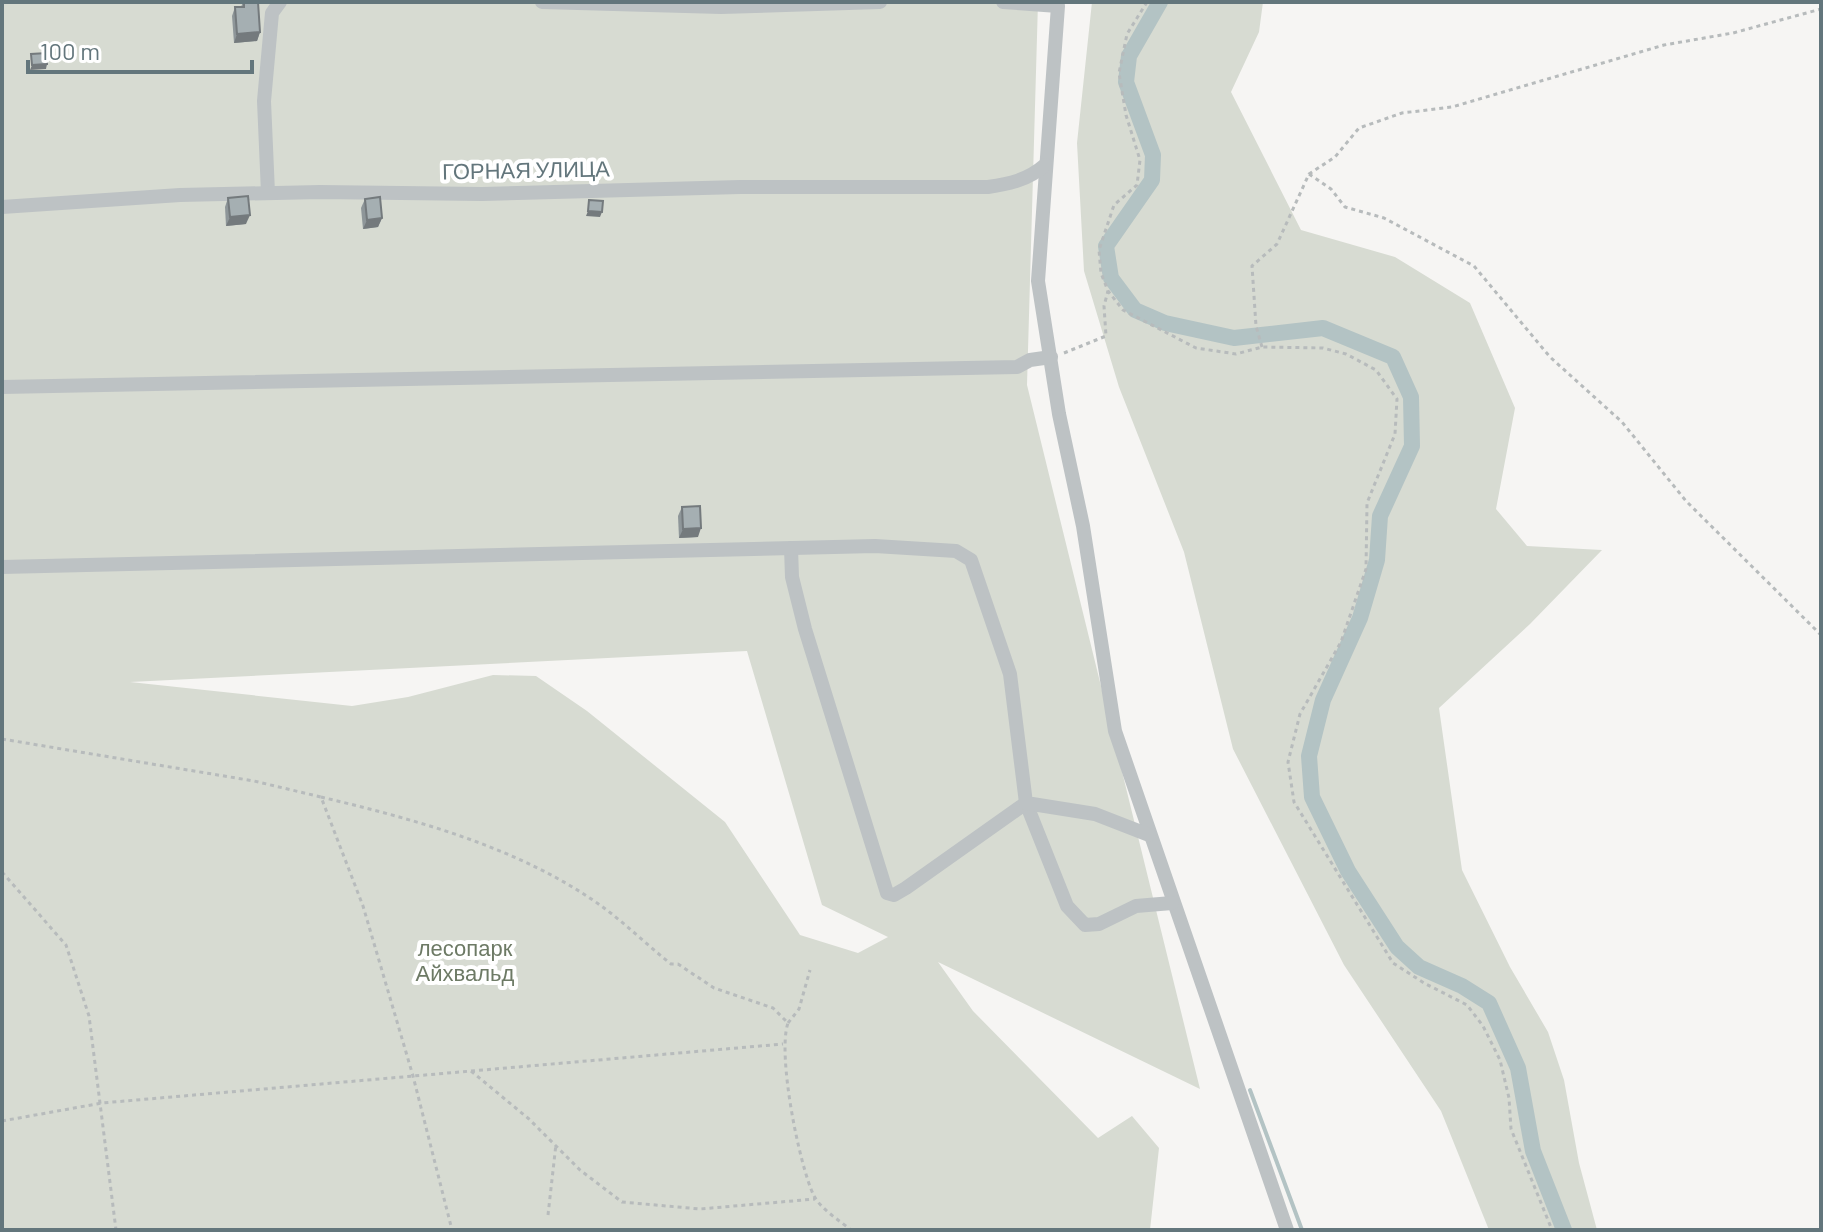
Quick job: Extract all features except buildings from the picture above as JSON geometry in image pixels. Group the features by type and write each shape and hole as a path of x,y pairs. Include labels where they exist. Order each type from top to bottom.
{"street":[{"path":"268,193 264,101 272,13 280,2"},
{"path":"542,2 721,7 880,2"},
{"path":"1003,2 1058,6 1038,281 1059,414 1083,526 1115,731 1287,1230"},
{"name":"ГОРНАЯ УЛИЦА","path":"2,207 268,193 988,187 1012,183 1035,174 1045,165"},
{"path":"2,387 1017,367 1030,360 1051,357"},
{"path":"2,567 875,546 956,551 971,560 1010,674 1026,803 1067,906 1085,925 1099,924 1136,906 1172,903"},
{"path":"791,548 792,577 805,629 887,893 894,895 906,888 1026,803 1095,814 1149,835"}],"path":[{"path":"1147,2 1127,34 1119,73 1126,115 1140,160 1137,185 1114,205 1099,250 1108,291 1123,310 1196,348 1236,354 1262,347 1323,348 1346,354 1376,370 1397,399 1395,434 1367,503 1366,569 1341,642 1300,714 1288,762 1294,802 1393,963 1467,1005 1483,1026 1500,1060 1509,1098 1511,1129 1552,1230"},
{"path":"1262,347 1256,326 1252,266 1277,244 1309,174 1335,157 1359,128 1402,113 1452,107 1649,49 1733,33 1821,9"},
{"path":"1309,174 1331,189 1345,207 1384,218 1474,266 1550,357 1622,422 1686,501 1821,635"},
{"path":"1051,357 1106,336 1104,306 1108,291"},
{"path":"2,739 254,781 411,818 541,872 599,905 671,964 678,964 714,988 773,1008 788,1023"},
{"path":"321,797 363,906 413,1076 452,1230"},
{"path":"2,872 66,945 89,1016 116,1230"},
{"path":"810,970 799,1009 788,1023 783,1044 796,1132 815,1199 851,1230"},
{"path":"2,1121 102,1103 783,1044"},
{"path":"471,1071 556,1144 580,1170 622,1202 700,1209 815,1199"},
{"path":"548,1215 556,1144"}],"green space":[{"name":"лесопарк Айхвальд","path":"2,2 1038,2 1027,385 1200,1089 938,962 973,1011 1098,1138 1132,1116 1159,1148 1150,1230 2,1230","holes":["747,651 822,905 888,937 858,953 800,935 725,822 587,711 536,676 493,675 408,697 352,706 130,682"]},
{"path":"1092,2 1263,2 1259,32 1231,92 1301,230 1395,257 1470,303 1515,408 1496,509 1527,546 1602,550 1530,624 1439,708 1462,870 1510,967 1548,1032 1564,1080 1579,1163 1597,1230 1489,1230 1441,1111 1344,965 1233,749 1184,552 1119,387 1084,271 1077,143"}],"waterway":[{"path":"1160,2 1129,56 1126,82 1153,155 1152,180 1106,246 1111,278 1135,310 1165,323 1234,338 1323,328 1393,357 1411,397 1412,446 1380,516 1377,560 1360,618 1323,700 1309,756 1312,797 1348,871 1397,947 1419,967 1462,986 1489,1003 1518,1068 1533,1151 1564,1230"},
{"path":"1250,1090 1302,1230"}]}
